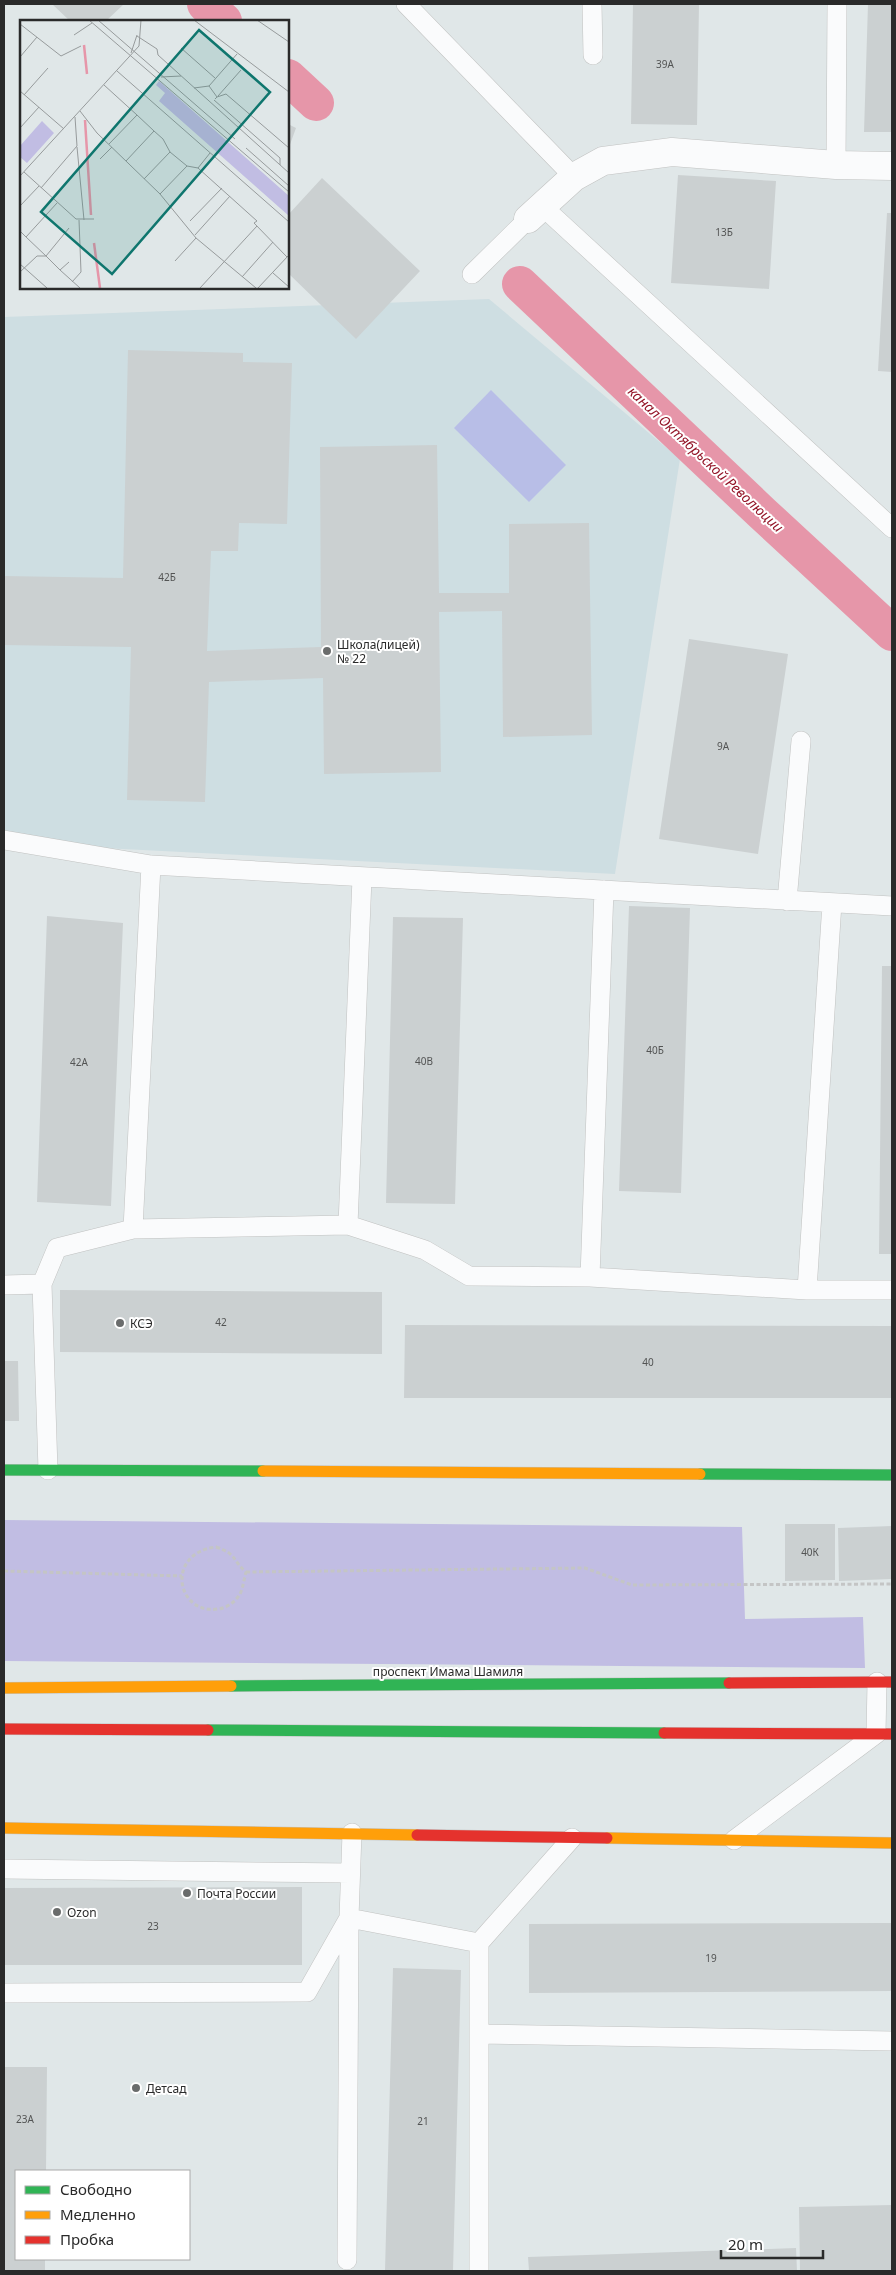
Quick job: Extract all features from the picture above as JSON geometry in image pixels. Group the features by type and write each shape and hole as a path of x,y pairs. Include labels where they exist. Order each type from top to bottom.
{"street":[{"path":"535,212 574,177 603,161 672,152 836,165 892,166"},
{"path":"4,1470 892,1475"},
{"name":"проспект Имама Шамиля","path":"4,1688 885,1682"},
{"path":"4,1729 884,1734"},
{"path":"4,1828 892,1843"}],"lane":[{"path":"406,4 574,177"},
{"path":"592,4 593,55"},
{"path":"836,165 837,4"},
{"path":"472,274 535,212 892,528"},
{"path":"787,901 801,741"},
{"path":"4,840 151,865 892,906"},
{"path":"133,1229 151,865"},
{"path":"348,1225 362,878"},
{"path":"590,1277 604,890"},
{"path":"807,1290 832,903"},
{"path":"48,1470 42,1284 57,1248 133,1229 348,1225 426,1250 469,1276 590,1277 807,1290 892,1290"},
{"path":"4,1285 42,1284"},
{"path":"734,1840 884,1734 885,1682"},
{"path":"347,2260 349,1918 352,1834"},
{"path":"479,2271 478,1943 572,1838"},
{"path":"4,1869 350,1873"},
{"path":"349,1918 478,1943"},
{"path":"4,1993 307,1992 349,1918"},
{"path":"479,2034 892,2041"}],"path":[{"path":"216,1547 232,1554 246,1572 241,1593 233,1603 222,1608 210,1610 198,1607 189,1599 183,1588 182,1576 185,1564 193,1555 204,1549 216,1547"},
{"path":"246,1572 585,1568 632,1585 892,1584"},
{"path":"4,1572 182,1576"}],"shaded area":[{"name":"Школа(лицей) № 22","path":"489,299 680,459 615,874 4,843 4,317"},
{"path":"491,390 566,465 529,502 454,428"},
{"path":"4,1520 742,1527 745,1619 863,1617 865,1668 4,1661"}],"building":[{"path":"52,4 124,4 107,20 69,20"},
{"path":"633,4 699,4 697,125 631,124"},
{"path":"868,4 892,4 892,132 864,132"},
{"path":"289,124 296,128 289,147"},
{"path":"678,175 776,181 769,289 671,283"},
{"path":"322,178 420,271 356,339 289,274 289,214"},
{"path":"887,213 892,213 892,372 878,371"},
{"path":"128,350 243,353 243,362 292,363 287,524 239,523 238,551 211,551 207,651 321,647 320,447 437,445 439,593 509,593 509,524 589,523 592,735 503,737 502,611 439,612 441,772 324,774 323,678 209,682 205,802 127,800 131,647 4,645 4,576 123,578"},
{"path":"689,639 788,654 758,854 659,839"},
{"path":"629,906 690,908 681,1193 619,1191"},
{"path":"47,916 123,923 111,1206 37,1202"},
{"path":"393,917 463,918 455,1204 386,1203"},
{"path":"882,966 892,966 892,1254 879,1254"},
{"path":"60,1290 382,1292 382,1354 60,1352"},
{"path":"405,1325 892,1326 892,1398 404,1398"},
{"path":"4,1361 18,1361 19,1421 4,1421"},
{"path":"785,1524 835,1524 835,1580 785,1581"},
{"path":"892,1526 892,1579 839,1581 838,1528"},
{"path":"302,1887 302,1965 4,1965 4,1888"},
{"path":"892,1923 892,1991 529,1993 529,1924"},
{"path":"393,1968 461,1970 453,2271 385,2271"},
{"path":"4,2067 47,2067 46,2170 15,2170 15,2260 45,2260 45,2271 4,2271"},
{"path":"892,2205 892,2271 800,2271 799,2207"},
{"path":"796,2248 797,2271 529,2271 528,2257"}],"waterway":[{"path":"205,4 223,20"},
{"path":"289,78 316,103"},
{"name":"канал Октябрьской Революции","path":"520,284 892,633"}],"traffic: fast":[{"path":"4,1470 263,1471"},
{"path":"700,1474 892,1475"},
{"path":"231,1686 729,1683"},
{"path":"208,1730 664,1733"}],"traffic: slow":[{"path":"263,1471 700,1474"},
{"path":"4,1688 231,1686"},
{"path":"4,1828 417,1835"},
{"path":"607,1838 892,1843"}],"traffic: jam":[{"path":"729,1683 892,1682"},
{"path":"4,1729 208,1730"},
{"path":"664,1733 892,1734"},
{"path":"417,1835 607,1838"}],"place":[{"name":"Школа(лицей) № 22","path":"327,651"},
{"name":"КСЭ","path":"120,1323"},
{"name":"Почта России","path":"187,1893"},
{"name":"Ozon","path":"57,1912"},
{"name":"Детсад","path":"136,2088"}]}
